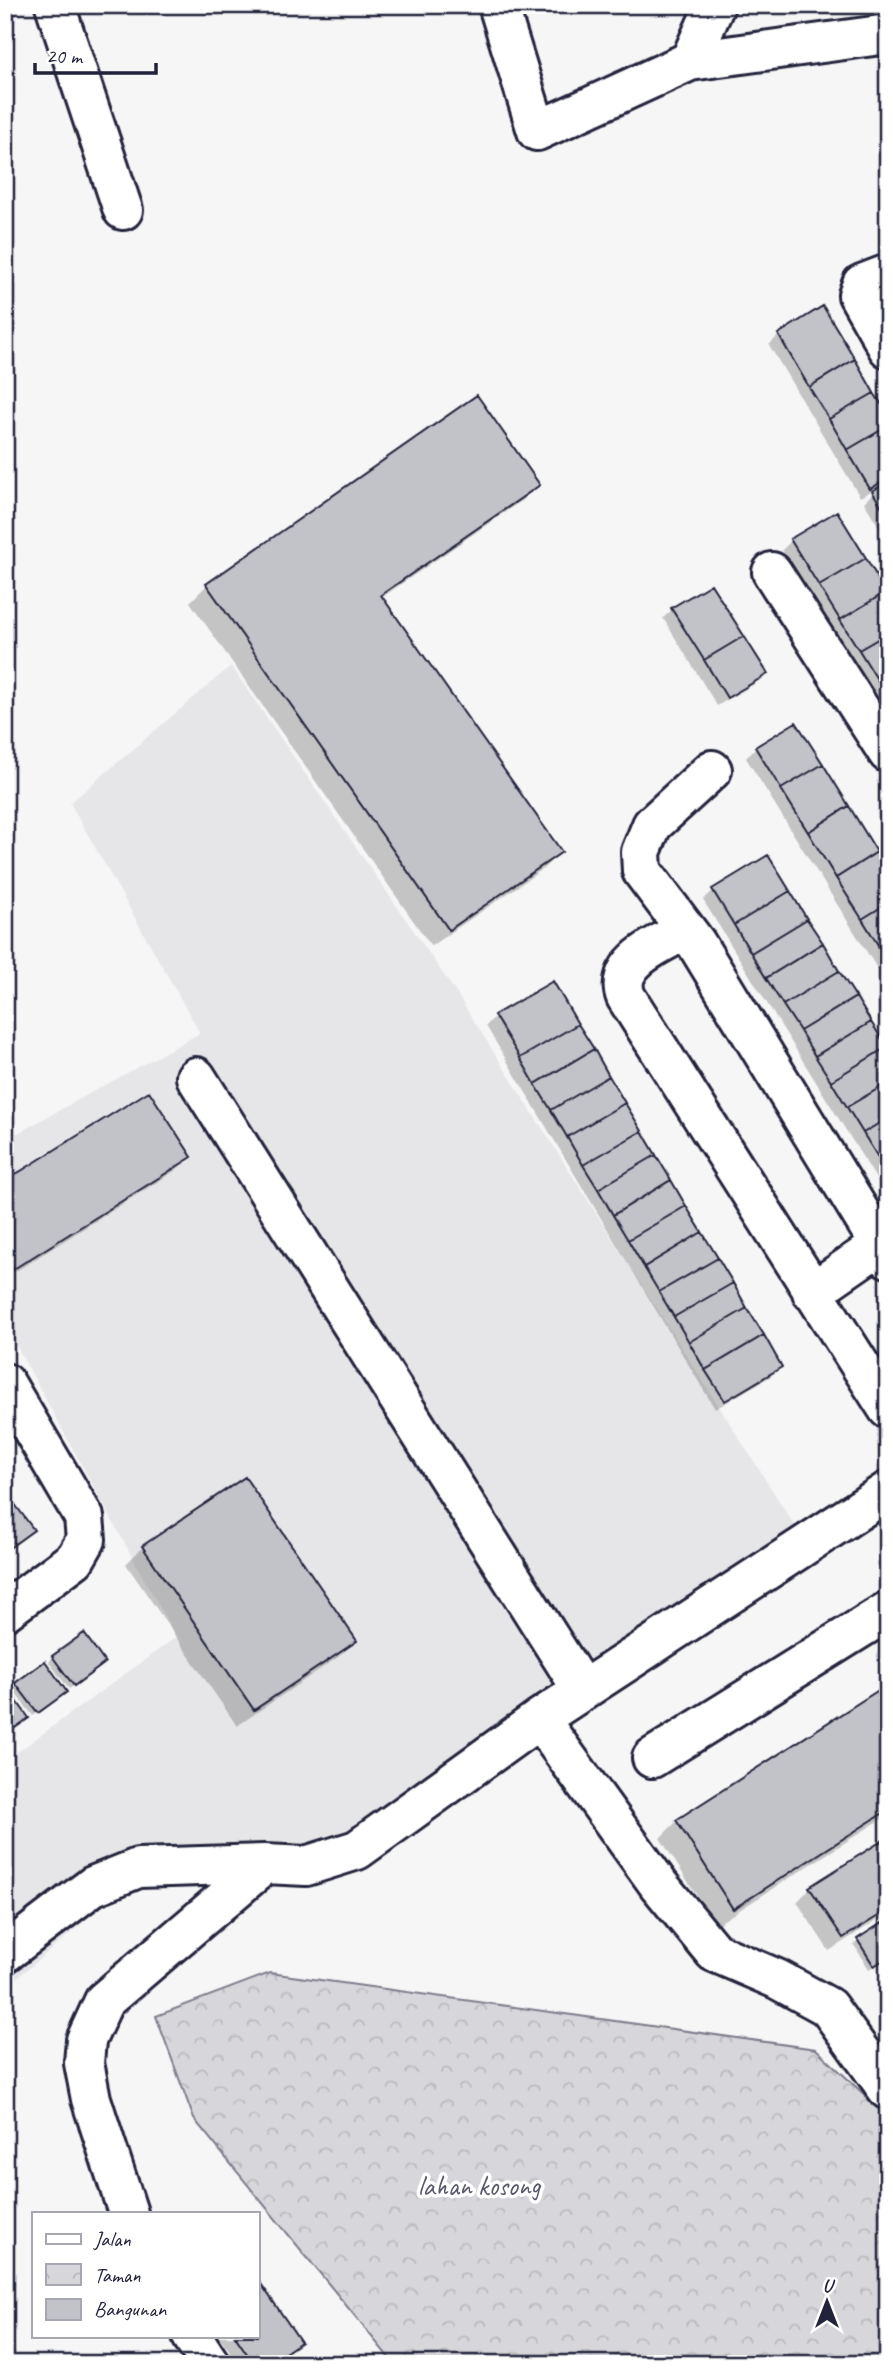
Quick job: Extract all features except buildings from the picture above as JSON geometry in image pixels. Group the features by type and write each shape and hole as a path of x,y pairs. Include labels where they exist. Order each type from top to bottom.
{"street":[{"path":"55,5 123,210"},
{"path":"498,5 537,131 690,61 888,34"},
{"path":"690,61 715,5"},
{"path":"888,274 862,284 858,295 888,348"},
{"path":"772,572 888,753"},
{"path":"712,770 652,825 641,852 642,871 686,930 884,1251 812,1292"},
{"path":"686,930 649,950 627,970 624,990 888,1409"},
{"path":"197,1077 583,1691"},
{"path":"5,1382 84,1517 86,1540 75,1559 5,1611"},
{"path":"5,1953 93,1886 138,1868 265,1864 306,1866 357,1850 539,1719 888,1491"},
{"path":"652,1758 888,1611"},
{"path":"539,1719 659,1885 714,1952 777,1979 828,2007 888,2090"},
{"path":"128,2212 91,2099 84,2063 86,2040 104,2001 265,1864"},
{"path":"193,2338 211,2364"}],"shaded area":[{"path":"231,666 455,991 809,1548 344,1847 158,1860 5,1988 5,1761 176,1637 5,1325 5,1140 200,1033 70,803"}],"green space":[{"name":"lahan kosong","path":"270,1973 816,2049 888,2117 888,2364 394,2364 194,2119 156,2016"}]}
